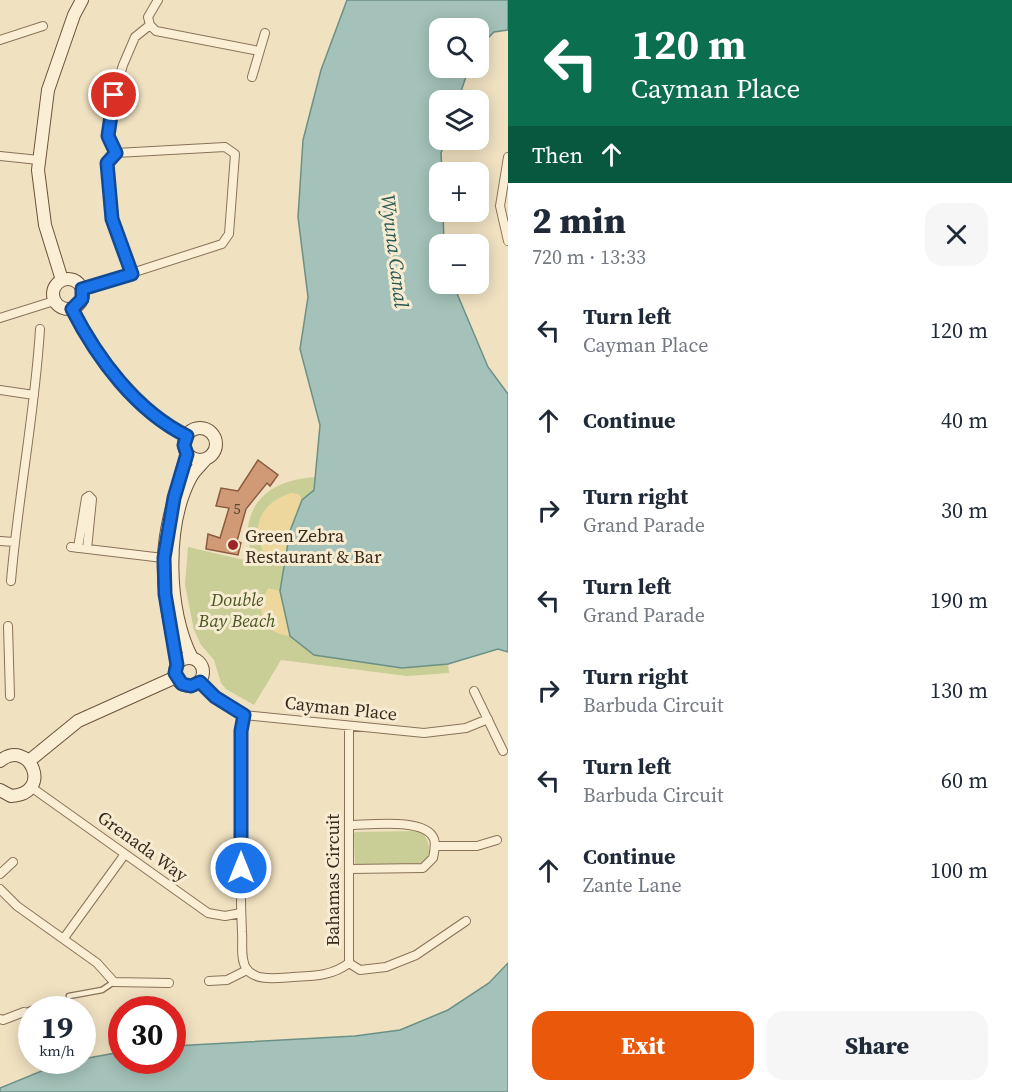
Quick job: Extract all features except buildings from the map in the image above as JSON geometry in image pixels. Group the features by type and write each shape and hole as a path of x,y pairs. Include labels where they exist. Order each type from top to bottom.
{"street":[{"path":"62,280 45,225 38,170 48,90 74,15 82,0"},
{"path":"158,0 148,17 150,25 156,31 259,51"},
{"path":"116,153 108,136 114,95 135,37 150,25"},
{"path":"0,40 43,26"},
{"path":"252,77 265,33"},
{"path":"82,289 132,274 222,244 227,240 235,154 225,147 116,153 107,163 112,219 132,274"},
{"path":"0,156 39,160"},
{"path":"508,157 500,206 508,242"},
{"path":"71,279 82,289 82,299 72,309 64,309 54,301 52,296 54,287 62,280 71,279"},
{"path":"0,318 54,301"},
{"path":"72,309 89,341 123,387 170,428 187,436"},
{"path":"10,581 40,329"},
{"path":"0,390 34,394"},
{"path":"195,429 206,430 214,437 216,448 210,457 195,460 187,454 184,445 187,436 195,429"},
{"path":"28,761 78,721 176,671 183,659 192,658 199,661 203,668 200,682 186,686 182,684 176,671 165,594 164,558 174,498 187,454"},
{"path":"192,658 182,640 174,594 172,560 182,501 191,477 205,459"},
{"path":"90,496 92,500 79,548 87,497 90,496"},
{"path":"0,541 14,543"},
{"path":"79,548 164,558"},
{"path":"8,626 4,671 10,696"},
{"name":"Cayman Place","path":"200,682 215,697 244,715 424,734 466,728 488,719"},
{"path":"474,691 503,751"},
{"path":"209,981 227,980 247,970 243,960 241,913 241,731 244,715"},
{"name":"Bahamas Circuit","path":"247,970 256,976 267,978 295,977 329,974 349,963 349,726"},
{"path":"0,761 10,755 16,755 28,761 34,773 31,787 19,796 11,796 0,790"},
{"name":"Grenada Way","path":"31,787 208,913 225,916 241,913"},
{"path":"349,825 411,825 427,829 434,839 435,846 433,858 423,868 349,869"},
{"path":"435,846 477,846 497,840"},
{"path":"64,938 125,854"},
{"path":"0,874 13,862"},
{"path":"0,889 17,906 97,963 114,982 170,983"},
{"path":"349,963 360,970 386,967 416,955 466,921"},
{"path":"0,1019 18,1014"}],"lane":[{"path":"69,996 102,990 114,982"}],"green space":[{"name":"Double Bay Beach","path":"315,477 314,490 302,500 290,531 280,591 290,636 402,668 448,664 449,673 407,676 281,660 254,705 226,689 221,683 214,660 201,645 194,630 185,585 188,547 257,563 247,536 249,522 258,502 265,494 283,484"},
{"path":"421,831 429,847 423,864 355,864 354,833 356,832"}],"sand":[{"path":"291,493 299,494 302,500 290,531 285,561 268,559 259,538 260,519 271,503"},
{"path":"268,588 280,591 290,636 272,630 263,620 262,605"}],"water":[{"name":"Wyuna Canal","path":"347,0 508,0 508,30 494,32 489,37 489,18 429,18 429,78 466,78 461,90 429,90 429,150 442,150 441,162 429,162 429,222 443,222 444,234 429,234 429,294 457,294 488,367 508,394 508,652 498,649 448,664 402,668 314,655 290,636 280,591 290,531 302,500 314,490 320,425 300,349 308,297 298,217 303,140 321,70"},
{"path":"508,963 508,1092 0,1092 0,1088 34,1074 96,1074 96,1057 108,1054 108,1074 186,1074 186,1045 355,1036 400,1030 448,1010 489,983"}],"place":[{"name":"Green Zebra Restaurant & Bar","path":"233,545"}],"route":[{"path":"114,95 108,136 116,153 107,163 112,219 132,274 82,289 80,303 72,309 89,341 123,387 170,428 187,436 184,445 187,454 168,524 164,558 165,594 174,642 177,665 175,673 178,681 186,686 200,682 215,697 244,715 241,731 241,868"}]}
